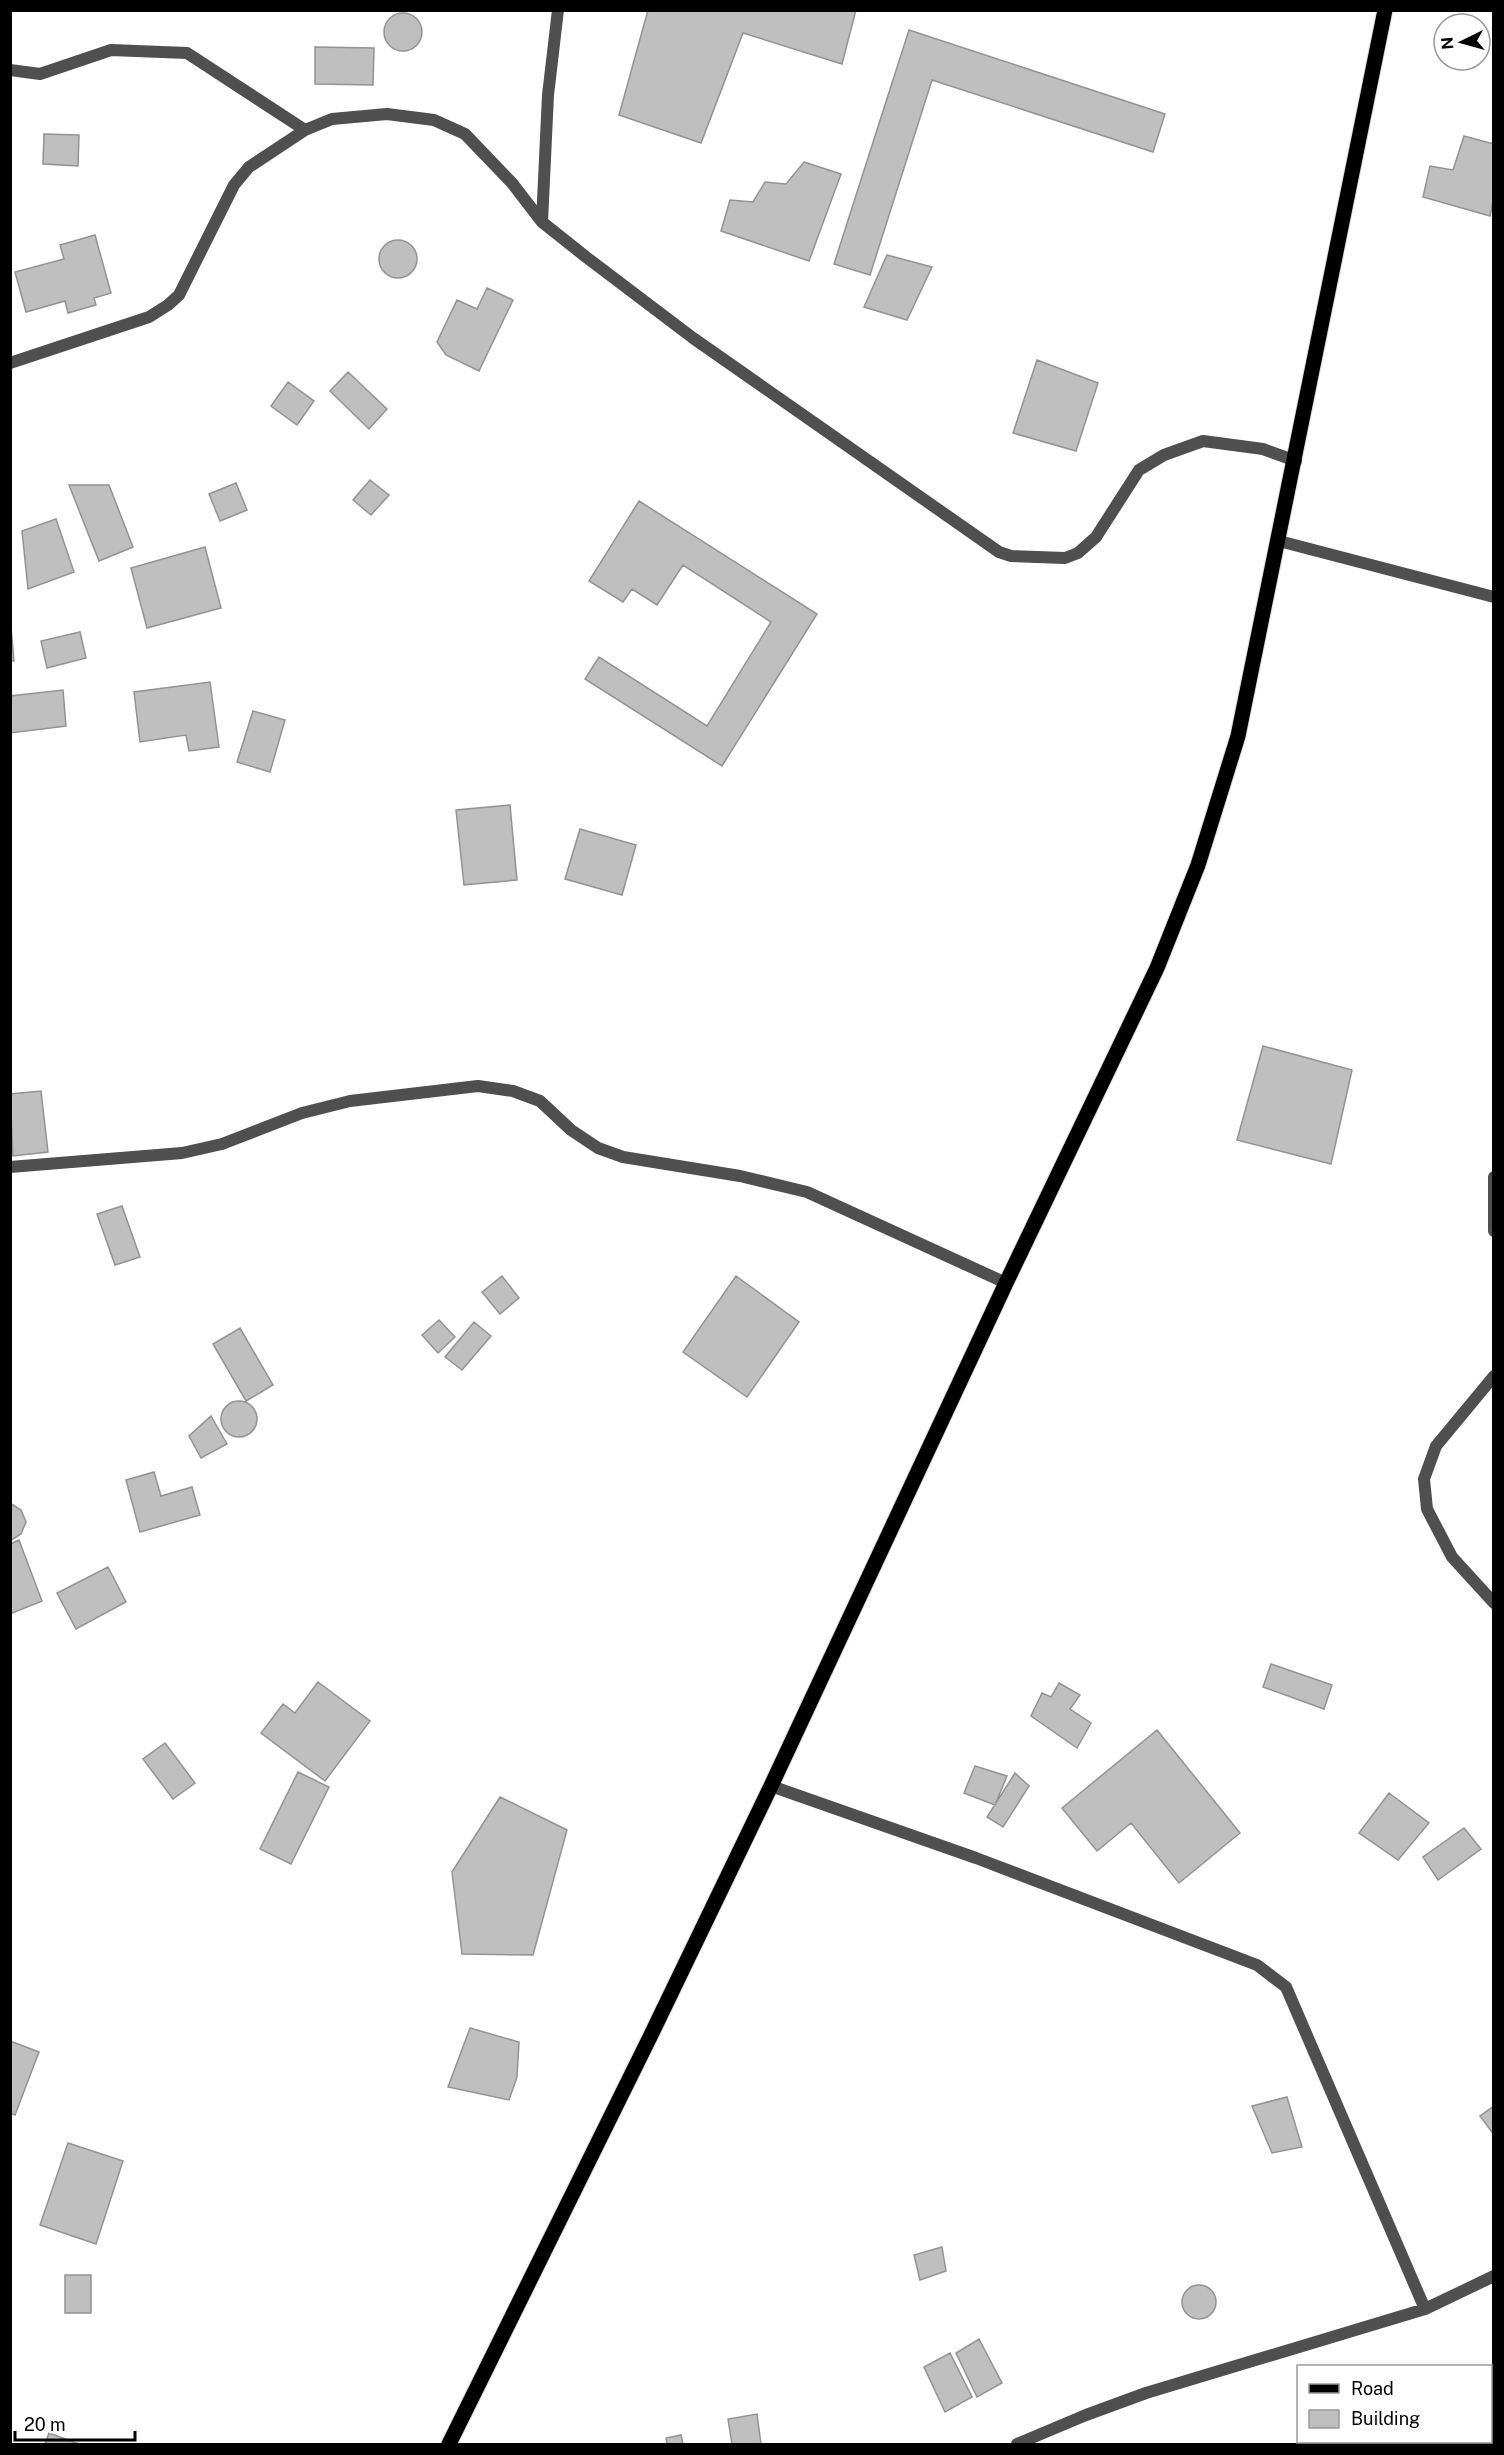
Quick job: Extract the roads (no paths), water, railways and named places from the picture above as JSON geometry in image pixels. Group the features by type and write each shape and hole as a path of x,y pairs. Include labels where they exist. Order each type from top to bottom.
{"main road":[{"path":"449,2445 771,1786 1006,1283 1157,968 1198,866 1238,736 1296,461 1385,10"}],"street":[{"path":"542,222 548,95 558,10"},
{"path":"10,70 40,74 111,50 188,53 305,130"},
{"path":"10,363 149,317 168,305 179,295 234,185 249,167 305,130 332,119 387,114 434,120 465,134 512,183 542,222 693,339 986,544 1011,556 1065,558 1078,553 1096,537 1139,470 1164,455 1203,441 1263,449 1296,461"},
{"path":"1279,541 1494,597"},
{"path":"10,1167 182,1153 222,1144 302,1113 350,1101 478,1086 513,1091 540,1101 571,1130 598,1148 623,1157 740,1176 807,1192 1006,1283"},
{"path":"1494,1177 1494,1231"},
{"path":"1494,1377 1436,1446 1424,1479 1426,1509 1452,1557 1494,1603"},
{"path":"771,1786 975,1858 1257,1965 1286,1987 1425,2309"},
{"path":"1017,2445 1086,2415 1146,2393 1425,2309 1494,2276"}]}
